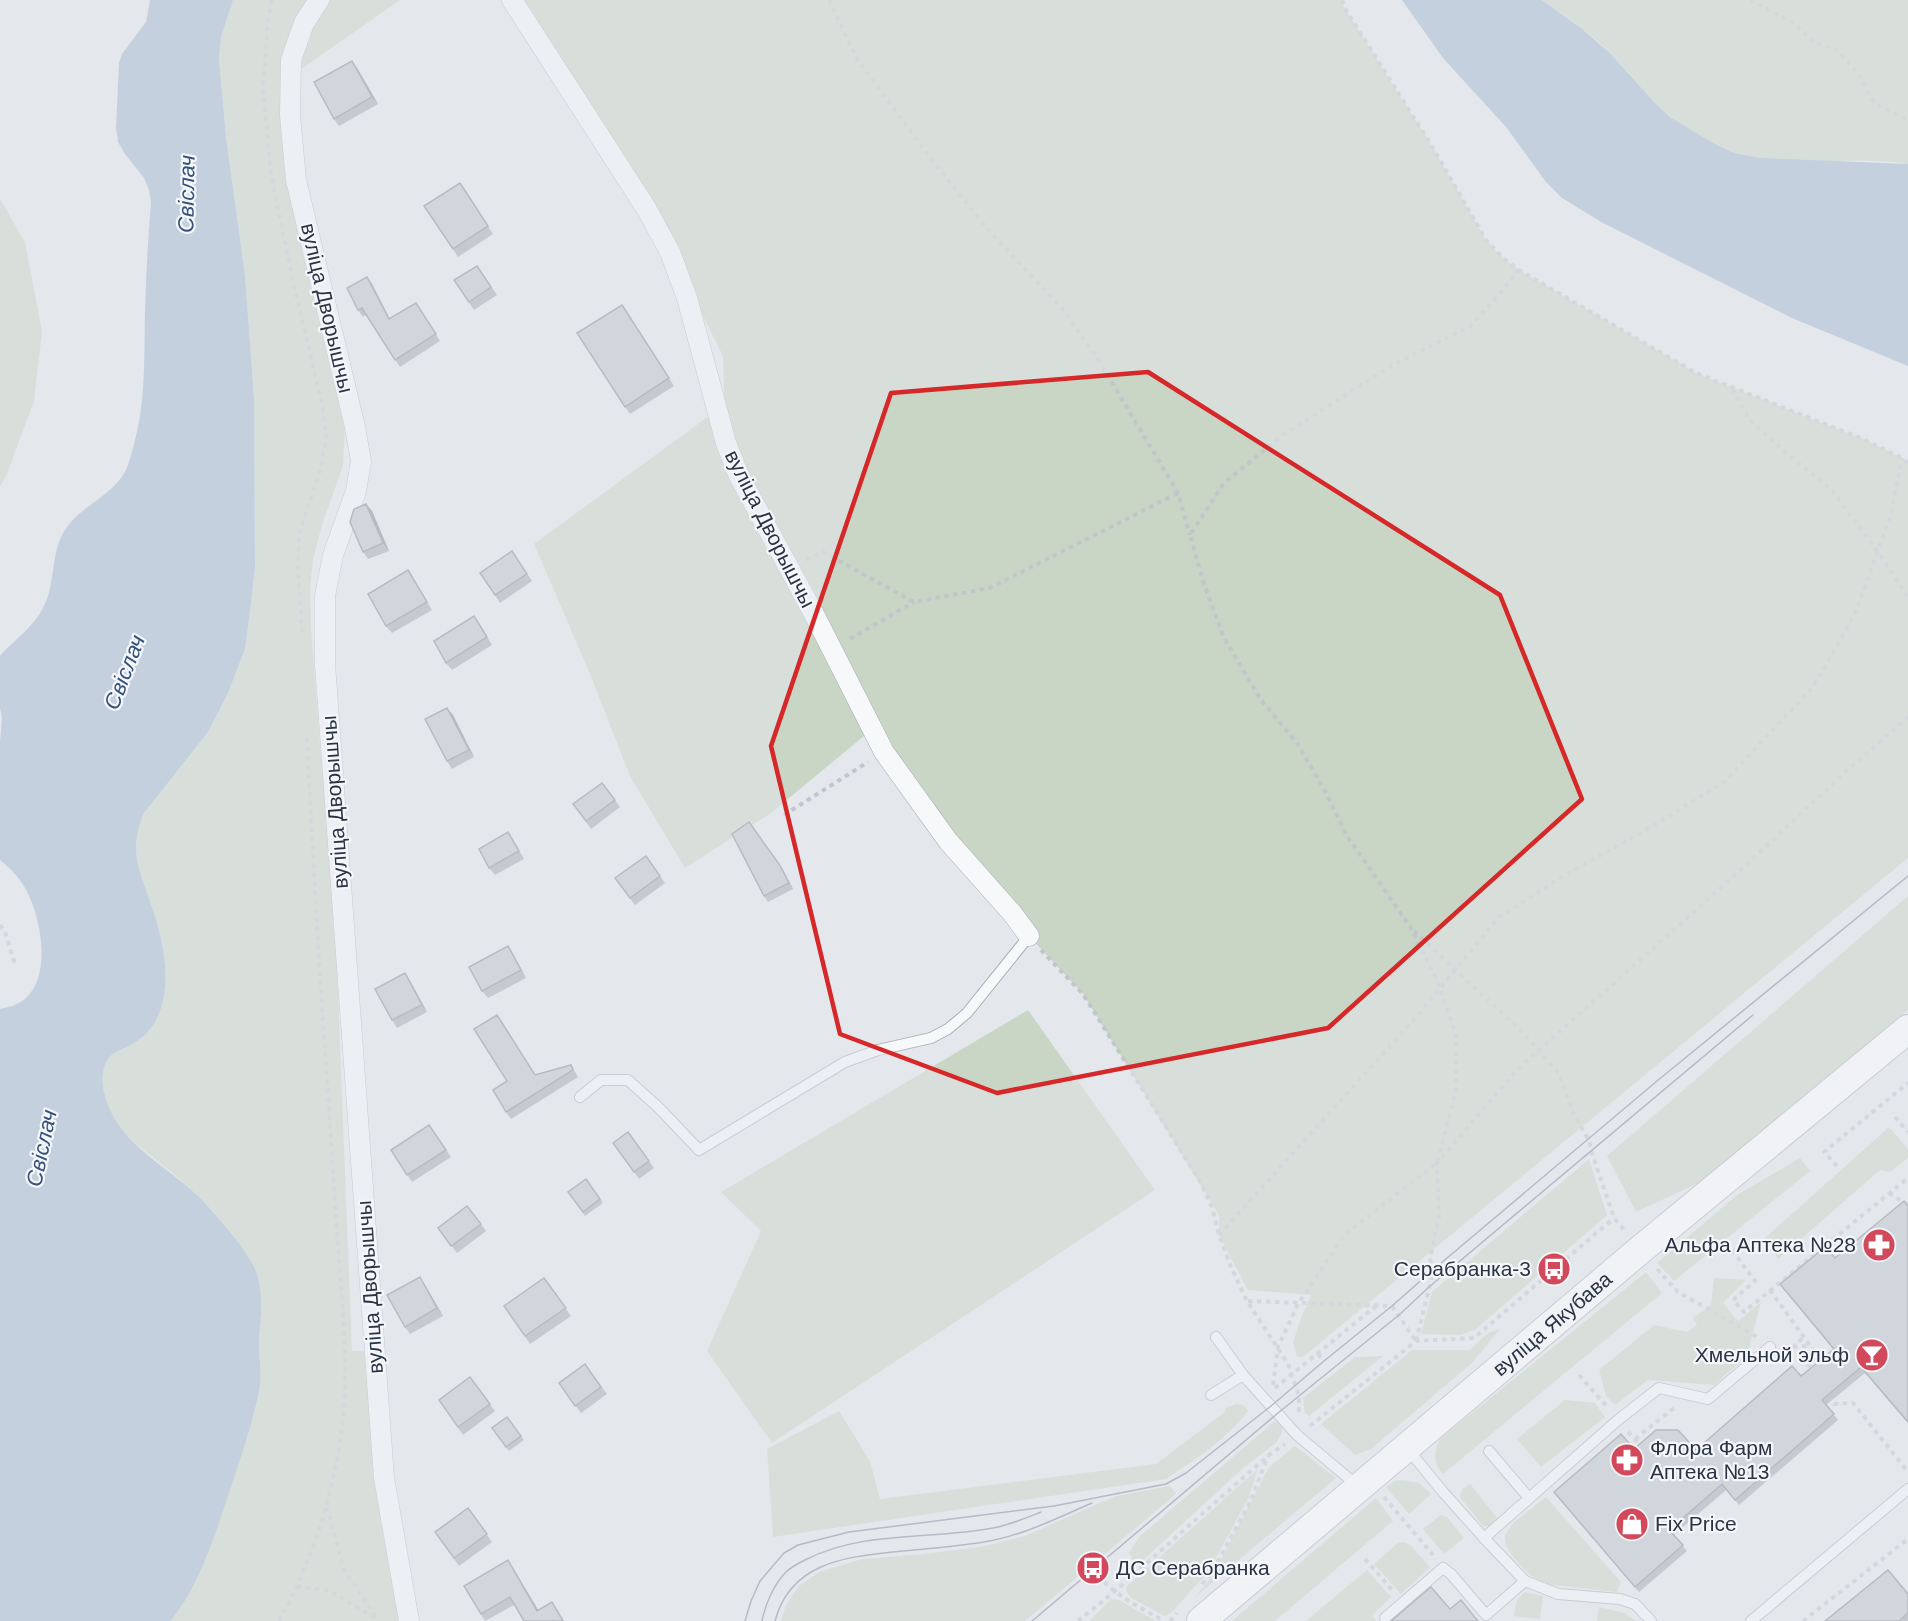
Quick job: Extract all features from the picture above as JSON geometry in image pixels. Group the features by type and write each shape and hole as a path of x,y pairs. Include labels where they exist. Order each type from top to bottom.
{"main road":[{"name":"вуліца Якубава","path":"1192,1613 1359,1487 1646,1245 1908,1029"}],"street":[{"name":"вуліца Дворышчы","path":"319,0 304,23 291,60 290,115 296,180 355,427 361,461 356,491 333,555 325,596 325,664 384,1478 409,1621"},
{"name":"вуліца Дворышчы","path":"512,0 646,208 670,252 687,298 726,442 739,476 833,649 884,752 948,841 1012,913 1029,936"}],"lane":[{"path":"580,1096 601,1080 628,1080 659,1108 699,1150 845,1062 878,1050 931,1038 948,1029 967,1013 1029,936"},
{"path":"1216,1336 1243,1375 1297,1435 1359,1487"},
{"path":"1484,1538 1618,1420 1659,1388 1708,1399 1770,1347"},
{"path":"1211,1395 1243,1375"},
{"path":"1407,1447 1443,1492 1525,1581 1558,1594 1620,1599 1635,1604 1651,1621"},
{"path":"1490,1451 1529,1498"},
{"path":"1751,1621 1908,1489"},
{"path":"1385,1618 1443,1568 1451,1574 1486,1615 1525,1581"}],"path":[{"path":"272,0 268,21 263,88 271,176 322,404 326,438 321,467 299,534 302,637"},
{"path":"829,0 857,59 938,168 990,233 1061,307 1092,350 1178,493 1204,584 1224,638 1261,700 1297,743 1324,789 1347,836 1411,928 1439,989 1456,1035 1456,1090 1437,1163 1439,1217 1430,1259 1434,1269 1416,1341"},
{"path":"1341,0 1433,148 1486,240 1504,259 1519,270 1696,373 1863,439 1908,463"},
{"path":"1750,0 1796,24 1814,43 1836,49 1859,75 1874,104 1908,120"},
{"path":"1190,536 1224,483 1283,435 1391,366 1470,326 1519,270"},
{"path":"1732,388 1749,419 1786,453 1830,488 1908,597"},
{"path":"1219,1235 1419,1014 1498,918 1562,877 1656,824 1724,782 1813,687 1855,614 1891,514 1902,458"},
{"path":"833,649 914,602 990,588 1178,493"},
{"path":"788,566 823,552 914,602"},
{"path":"1377,1305 1273,1390 1278,1347 1298,1304 1345,1234 1437,1163 1518,1069 1908,717"},
{"path":"279,1621 297,1586 326,1505 342,1428 346,1339 317,932 306,732"},
{"path":"784,815 884,752"},
{"path":"0,926 5,932 15,964"},
{"path":"1078,1621 1114,1593 1269,1455 1305,1432 1416,1341 1474,1338 1614,1218 1589,1140 1575,1117 1558,1071 1519,1029 1411,928"},
{"path":"1029,936 1083,994 1201,1183 1212,1207 1231,1267 1247,1300 1288,1364 1299,1396 1297,1435"},
{"path":"1837,1166 1824,1152 1908,1083"},
{"path":"1895,1117 1908,1132"},
{"path":"1732,1250 1755,1281 1733,1300 1744,1312 1908,1178"},
{"path":"1889,1193 1908,1205"},
{"path":"1770,1290 1816,1354 1806,1370 1813,1378"},
{"path":"1678,1292 1763,1340 1770,1347 1809,1346"},
{"path":"1247,1300 1298,1304 1392,1306 1416,1341"},
{"path":"1318,1354 1324,1360"},
{"path":"1579,1375 1605,1405"},
{"path":"1827,1395 1833,1404 1853,1403 1908,1472"},
{"path":"1653,1424 1656,1430"},
{"path":"1638,1443 1638,1455"},
{"path":"1197,1590 1211,1574 1250,1502 1269,1455"},
{"path":"326,1505 345,1570 378,1620"},
{"path":"1408,1524 1443,1568"},
{"path":"1803,1621 1908,1539"},
{"path":"1365,1559 1402,1602"},
{"path":"1093,1569 1114,1593 1164,1621"},
{"path":"297,1586 330,1591 378,1620"},
{"path":"1170,1621 1192,1613"}],"highlighted area":[{"path":"1148,372 1500,595 1582,799 1328,1028 997,1093 840,1034 771,746 891,393"}],"green space":[{"path":"233,0 400,0 287,79 345,424 343,466 322,525 313,560 310,589 311,628 320,745 333,865 352,1351 367,1351 373,1472 401,1621 171,1621 189,1594 202,1567 252,1422 260,1379 261,1291 257,1275 248,1257 220,1219 193,1191 135,1143 117,1124 109,1108 103,1084 106,1062 150,1030 164,999 166,976 160,937 140,873 136,851 139,827 144,813 228,693 245,649 251,604 255,567 254,398 245,275 226,137 219,58 221,37"},
{"path":"513,0 1342,0 1344,7 1433,148 1486,240 1504,259 1519,270 1696,373 1863,439 1908,463 1908,858 1303,1357 1297,1357 1293,1342 1311,1295 1248,1290 1219,1235 1219,1215 1083,994 1029,936 939,823 833,649 864,736 771,813 685,868 630,776 590,674 534,544 717,410 725,424 723,356 650,210"},
{"path":"1542,0 1908,0 1908,164 1865,161 1777,161 1755,158 1723,149 1691,132 1663,110 1603,46"},
{"path":"0,199 25,242 42,331 34,401 0,487"},
{"path":"1908,896 1908,1010 1707,1179 1636,1212 1607,1156"},
{"path":"1028,1010 1155,1190 772,1443 707,1351 761,1231 721,1192"},
{"path":"1888,1128 1908,1149 1908,1158 1890,1172 1880,1170 1778,1259 1765,1238"},
{"path":"1800,1158 1810,1171 1674,1281 1657,1263 1737,1195"},
{"path":"1589,1159 1607,1215 1476,1329 1460,1335 1421,1334 1432,1292"},
{"path":"1646,1272 1662,1293 1443,1474 1437,1465 1435,1456 1441,1438"},
{"path":"1714,1278 1746,1280 1723,1303 1738,1321 1761,1302 1747,1356 1714,1385 1648,1380 1615,1405 1606,1396 1599,1370 1654,1325 1687,1332 1697,1325 1693,1318 1711,1305"},
{"path":"1500,1329 1473,1362 1371,1449 1355,1455 1321,1424 1412,1350 1470,1350 1488,1333"},
{"path":"1383,1356 1309,1416 1305,1413 1303,1398 1355,1357"},
{"path":"1565,1400 1595,1403 1605,1417 1541,1467 1517,1439"},
{"path":"1236,1404 1243,1405 1248,1411 1230,1431 1166,1479 773,1537 767,1449 839,1411 870,1461 880,1499 1156,1464 1225,1412 1226,1408"},
{"path":"1275,1421 1282,1428 1282,1433 1276,1443 1242,1469 1140,1563 1134,1563 1129,1553 1140,1536"},
{"path":"1295,1446 1336,1478 1195,1597 1212,1577 1269,1467"},
{"path":"1258,1469 1248,1499 1208,1572 1172,1612 1165,1616 1131,1598 1126,1587"},
{"path":"1395,1481 1419,1483 1431,1494 1409,1514 1386,1487"},
{"path":"1470,1484 1498,1519 1490,1526 1483,1526 1460,1497 1462,1489"},
{"path":"1170,1486 1176,1494 1025,1621 781,1621 786,1605 799,1586 819,1572 862,1559 985,1546 1025,1536 1116,1496"},
{"path":"1546,1497 1621,1582 1617,1592 1544,1584 1529,1574 1512,1556 1506,1546 1505,1536 1513,1523"},
{"path":"1376,1498 1393,1521 1275,1621 1232,1621"},
{"path":"1441,1515 1447,1517 1464,1538 1444,1554 1423,1529"},
{"path":"1404,1542 1410,1545 1430,1567 1401,1594 1374,1564 1398,1543"},
{"path":"1367,1570 1391,1597 1372,1615 1376,1621 1306,1621"},
{"path":"1525,1592 1543,1596 1540,1619 1514,1616 1518,1600"},
{"path":"1111,1599 1119,1600 1156,1621 1089,1621"},
{"path":"1599,1607 1624,1613 1636,1621 1597,1621"}],"water":[{"name":"Свіслач","path":"150,0 233,0 221,37 219,58 226,137 245,275 254,398 255,567 245,649 228,693 208,732 144,813 139,827 136,851 140,873 160,937 166,976 164,999 150,1030 106,1062 103,1084 113,1116 123,1130 135,1144 206,1204 234,1237 253,1266 259,1282 261,1298 260,1385 249,1432 209,1551 189,1594 171,1621 0,1621 0,1009 17,1004 34,988 39,975 41,945 36,913 31,900 20,880 0,860 2,718 0,656 27,629 44,606 58,546 65,530 79,514 120,479 128,465 137,431 144,380 151,202 144,178 118,142 116,128 119,63 122,54 146,22"},
{"path":"1402,0 1542,0 1581,28 1610,53 1670,117 1734,153 1760,158 1908,164 1908,366 1792,318 1603,223 1562,198 1546,182 1506,127 1443,58"}],"building":[{"path":"352,61 372,97 334,119 314,82"},
{"path":"460,183 488,226 453,249 424,206"},
{"path":"477,266 491,287 469,302 454,280"},
{"path":"367,277 389,319 416,303 436,334 395,360 362,308 358,310 347,288"},
{"path":"622,305 669,378 625,407 577,333"},
{"path":"366,504 383,543 363,552 350,522 354,509"},
{"path":"512,551 527,574 495,595 480,573"},
{"path":"408,570 427,602 386,626 368,594"},
{"path":"474,616 487,637 446,663 434,641"},
{"path":"447,708 469,750 447,761 425,719"},
{"path":"602,783 615,800 586,821 573,804"},
{"path":"749,822 779,864 789,883 764,896 732,834"},
{"path":"508,832 519,851 489,868 479,849"},
{"path":"646,856 660,876 630,898 615,878"},
{"path":"508,946 521,970 482,991 469,967"},
{"path":"405,973 422,1005 392,1020 375,989"},
{"path":"497,1015 535,1075 571,1065 573,1070 506,1112 493,1090 507,1081 474,1029"},
{"path":"429,1125 446,1150 407,1175 391,1150"},
{"path":"628,1132 649,1161 634,1172 613,1143"},
{"path":"586,1179 600,1199 583,1212 568,1192"},
{"path":"1904,1201 1908,1206 1908,1422 1861,1367 1822,1400 1834,1414 1735,1500 1722,1484 1669,1530 1683,1545 1635,1587 1554,1492 1621,1434 1634,1449 1656,1430 1678,1430 1696,1450 1792,1366 1801,1376 1834,1349 1780,1284 1825,1247 1835,1258"},
{"path":"467,1206 481,1224 451,1246 438,1228"},
{"path":"420,1277 437,1308 405,1327 387,1295"},
{"path":"544,1278 566,1308 525,1336 504,1306"},
{"path":"585,1364 601,1387 575,1406 559,1383"},
{"path":"470,1377 490,1404 458,1427 439,1400"},
{"path":"507,1417 521,1436 506,1447 492,1428"},
{"path":"468,1508 487,1534 454,1558 435,1532"},
{"path":"508,1560 537,1611 552,1602 563,1621 524,1621 510,1597 481,1614 464,1586"},
{"path":"1888,1570 1908,1594 1908,1613 1899,1621 1825,1621"},
{"path":"1431,1587 1450,1609 1461,1600 1478,1621 1391,1621"}],"tram line":[{"path":"745,1621 760,1581 784,1553 798,1545 849,1532 1054,1506 1166,1484 1186,1473 1392,1306 1657,1081 1908,876"},
{"path":"1032,1621 1278,1413 1399,1315 1429,1287 1753,1015"},
{"path":"775,1621 782,1602 793,1587 806,1575 821,1567 874,1554 998,1539 1039,1526 1092,1503"},
{"path":"762,1621 771,1595 786,1572 800,1562 827,1551 874,1540 993,1528 1041,1512"}],"place":[{"name":"Альфа Аптека №28","path":"1879,1245"},
{"name":"Серабранка-3","path":"1554,1269"},
{"name":"Хмельной эльф","path":"1872,1355"},
{"name":"Флора Фарм Аптека №13","path":"1627,1460"},
{"name":"Fix Price","path":"1632,1524"},
{"name":"ДС Серабранка","path":"1093,1568"}]}
